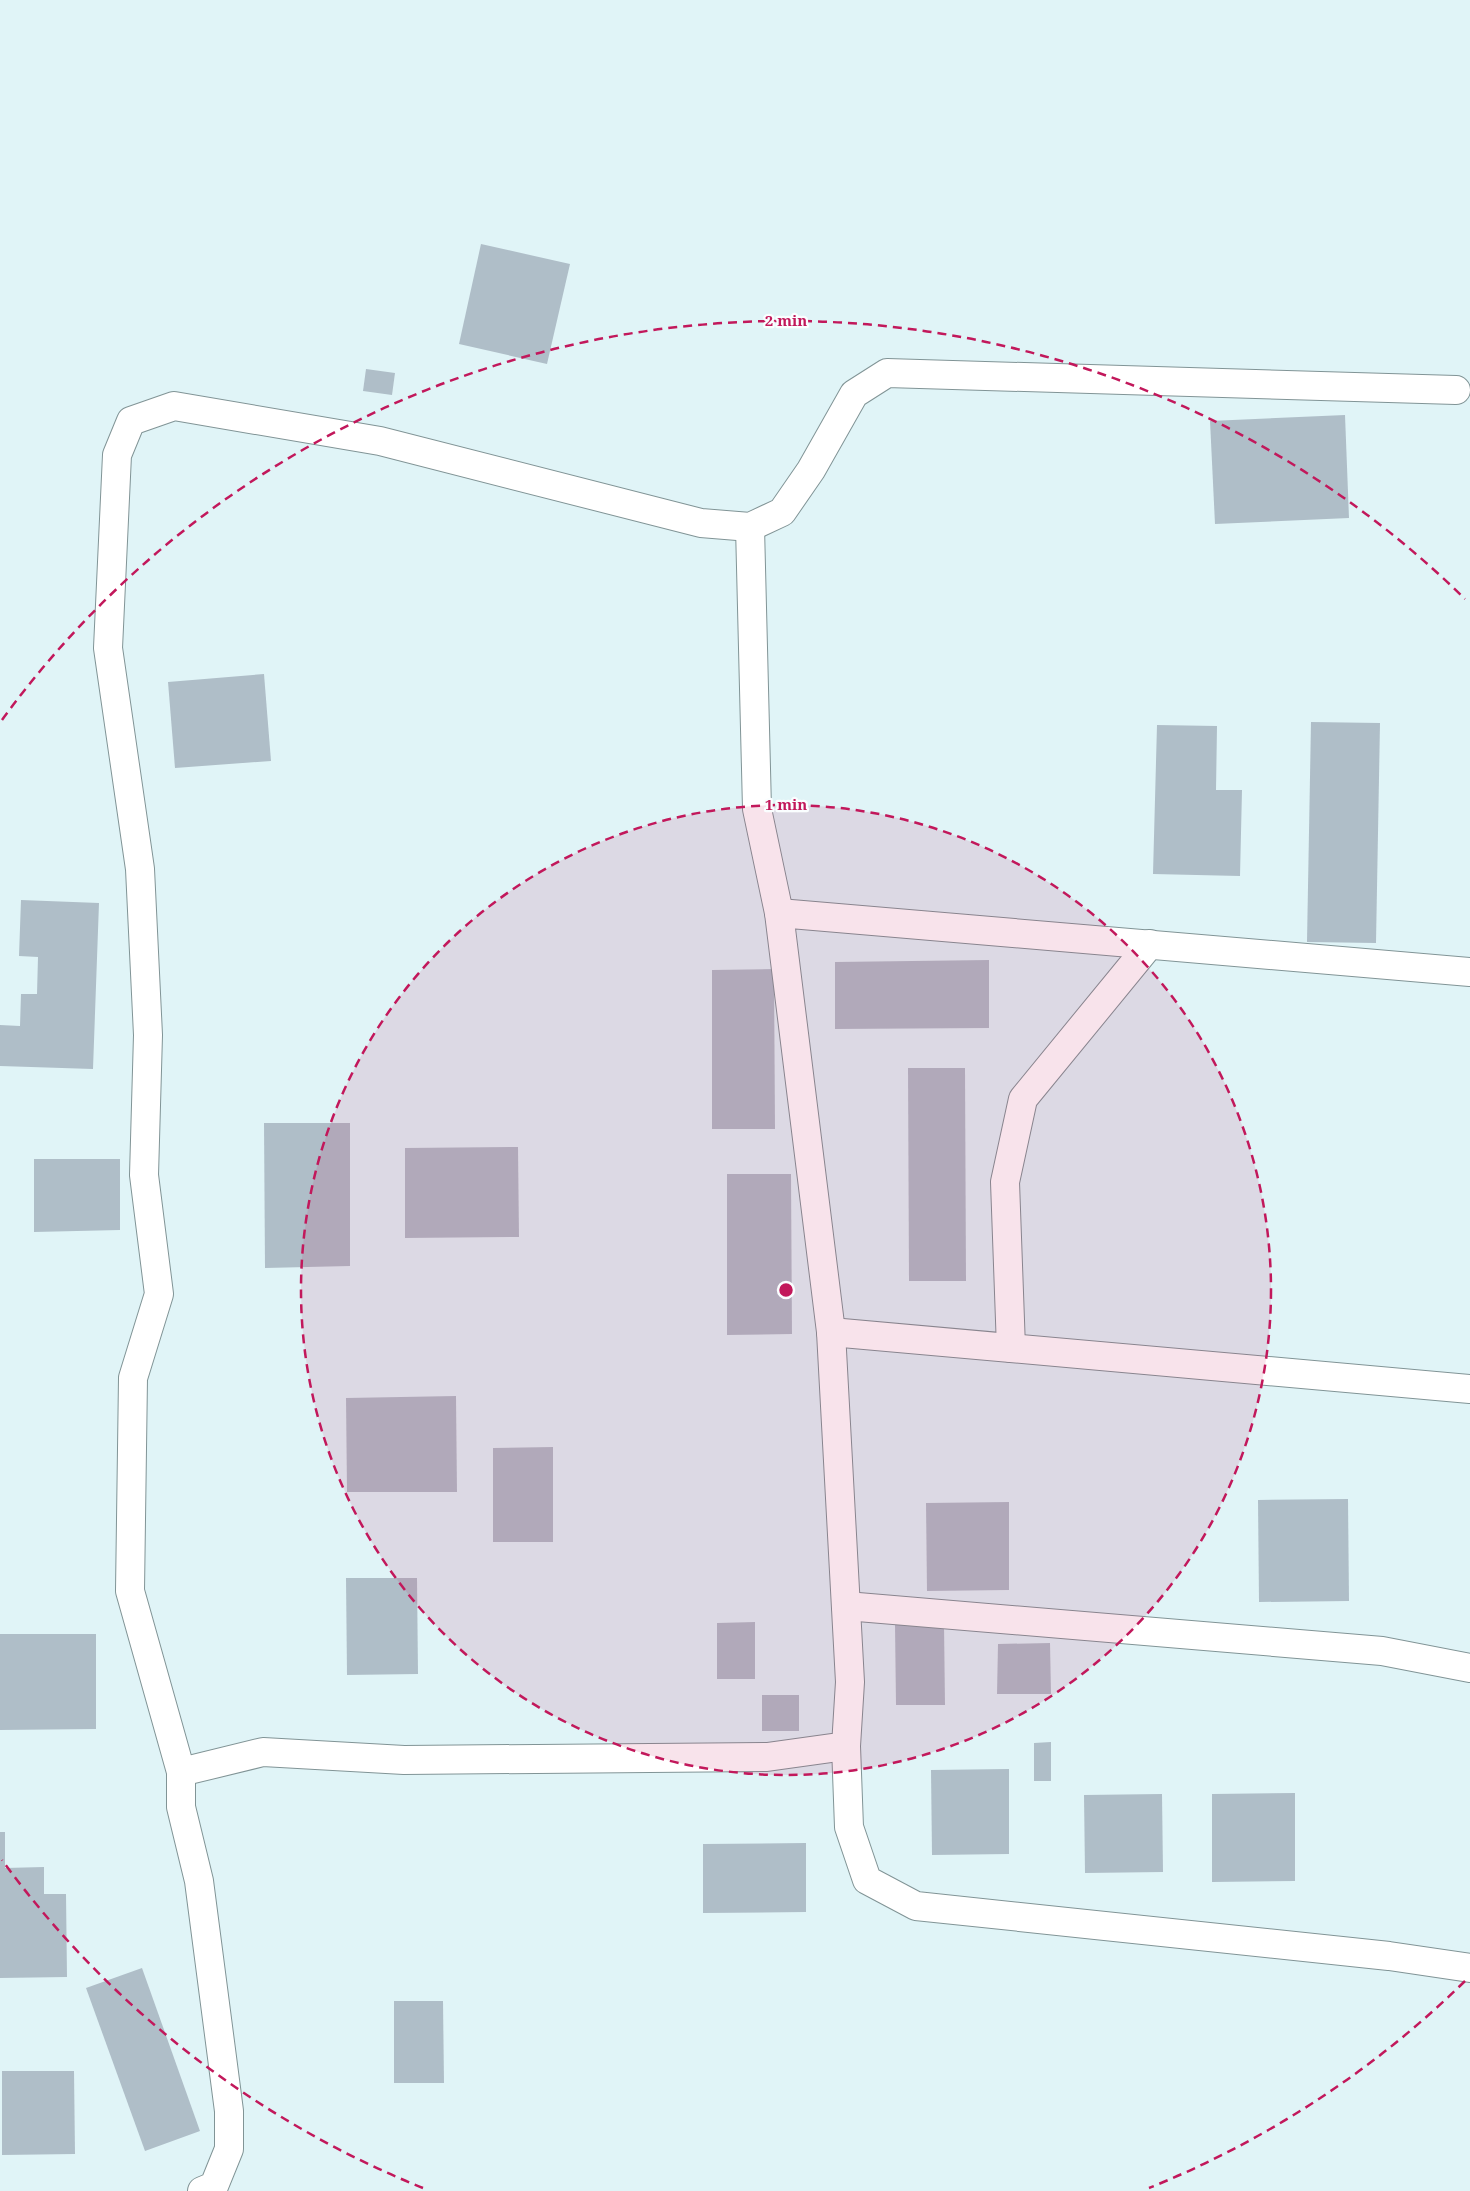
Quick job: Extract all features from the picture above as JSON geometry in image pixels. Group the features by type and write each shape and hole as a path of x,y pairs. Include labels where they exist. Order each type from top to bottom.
{"street":[{"path":"202,2191 214,2186 229,2149 229,2111 199,1881 181,1807 181,1772 130,1591 133,1378 159,1294 144,1175 148,1035 140,869 108,648 117,455 131,421 174,406 380,441 701,523 750,527 782,512 811,470 854,394 887,373 1456,390"},
{"path":"750,527 757,809 779,913 831,1332 850,1682 846,1746 849,1827 867,1880 916,1906 1389,1956 1470,1968"},
{"path":"779,913 1470,972"},
{"path":"1011,1348 1005,1182 1023,1099 1150,944"},
{"path":"831,1332 1470,1389"},
{"path":"846,1606 1382,1651 1470,1668"},
{"path":"181,1772 263,1752 404,1760 757,1757 846,1746"}],"building":[{"path":"481,244 570,264 547,364 459,344"},
{"path":"366,369 395,373 392,395 363,391"},
{"path":"1345,415 1349,518 1215,524 1210,421"},
{"path":"264,674 271,761 175,768 168,682"},
{"path":"1311,722 1380,723 1376,943 1307,942"},
{"path":"1157,725 1217,726 1216,790 1242,790 1240,876 1153,874"},
{"path":"21,900 99,903 93,1069 0,1066 0,1025 20,1026 21,994 37,994 38,957 19,956"},
{"path":"989,960 989,1028 835,1029 835,962"},
{"path":"774,969 775,1129 712,1129 712,970"},
{"path":"908,1068 965,1068 966,1281 909,1281"},
{"path":"264,1123 350,1123 350,1266 265,1268"},
{"path":"518,1147 519,1237 405,1238 405,1148"},
{"path":"34,1159 120,1159 120,1230 34,1232"},
{"path":"727,1174 791,1174 792,1334 727,1335"},
{"path":"456,1396 457,1492 347,1492 346,1398"},
{"path":"553,1447 553,1542 493,1542 493,1448"},
{"path":"1348,1499 1349,1601 1259,1602 1258,1500"},
{"path":"1009,1502 1009,1590 927,1591 926,1503"},
{"path":"346,1578 417,1578 418,1674 347,1675"},
{"path":"755,1622 755,1679 717,1679 717,1623"},
{"path":"944,1624 945,1705 896,1705 895,1625"},
{"path":"0,1634 96,1634 96,1729 0,1730"},
{"path":"1050,1643 1051,1694 997,1694 998,1644"},
{"path":"762,1695 799,1695 799,1731 762,1731"},
{"path":"1051,1742 1051,1781 1034,1781 1034,1743"},
{"path":"1009,1769 1009,1854 932,1855 931,1770"},
{"path":"1295,1793 1295,1881 1212,1882 1212,1794"},
{"path":"1162,1794 1163,1872 1085,1873 1084,1795"},
{"path":"0,1832 5,1832 5,1868 44,1867 44,1894 66,1894 67,1977 0,1978"},
{"path":"806,1843 806,1912 703,1913 703,1844"},
{"path":"142,1968 200,2131 145,2151 86,1988"},
{"path":"394,2001 443,2001 444,2083 394,2083"},
{"path":"2,2071 74,2071 75,2154 2,2155"}]}
